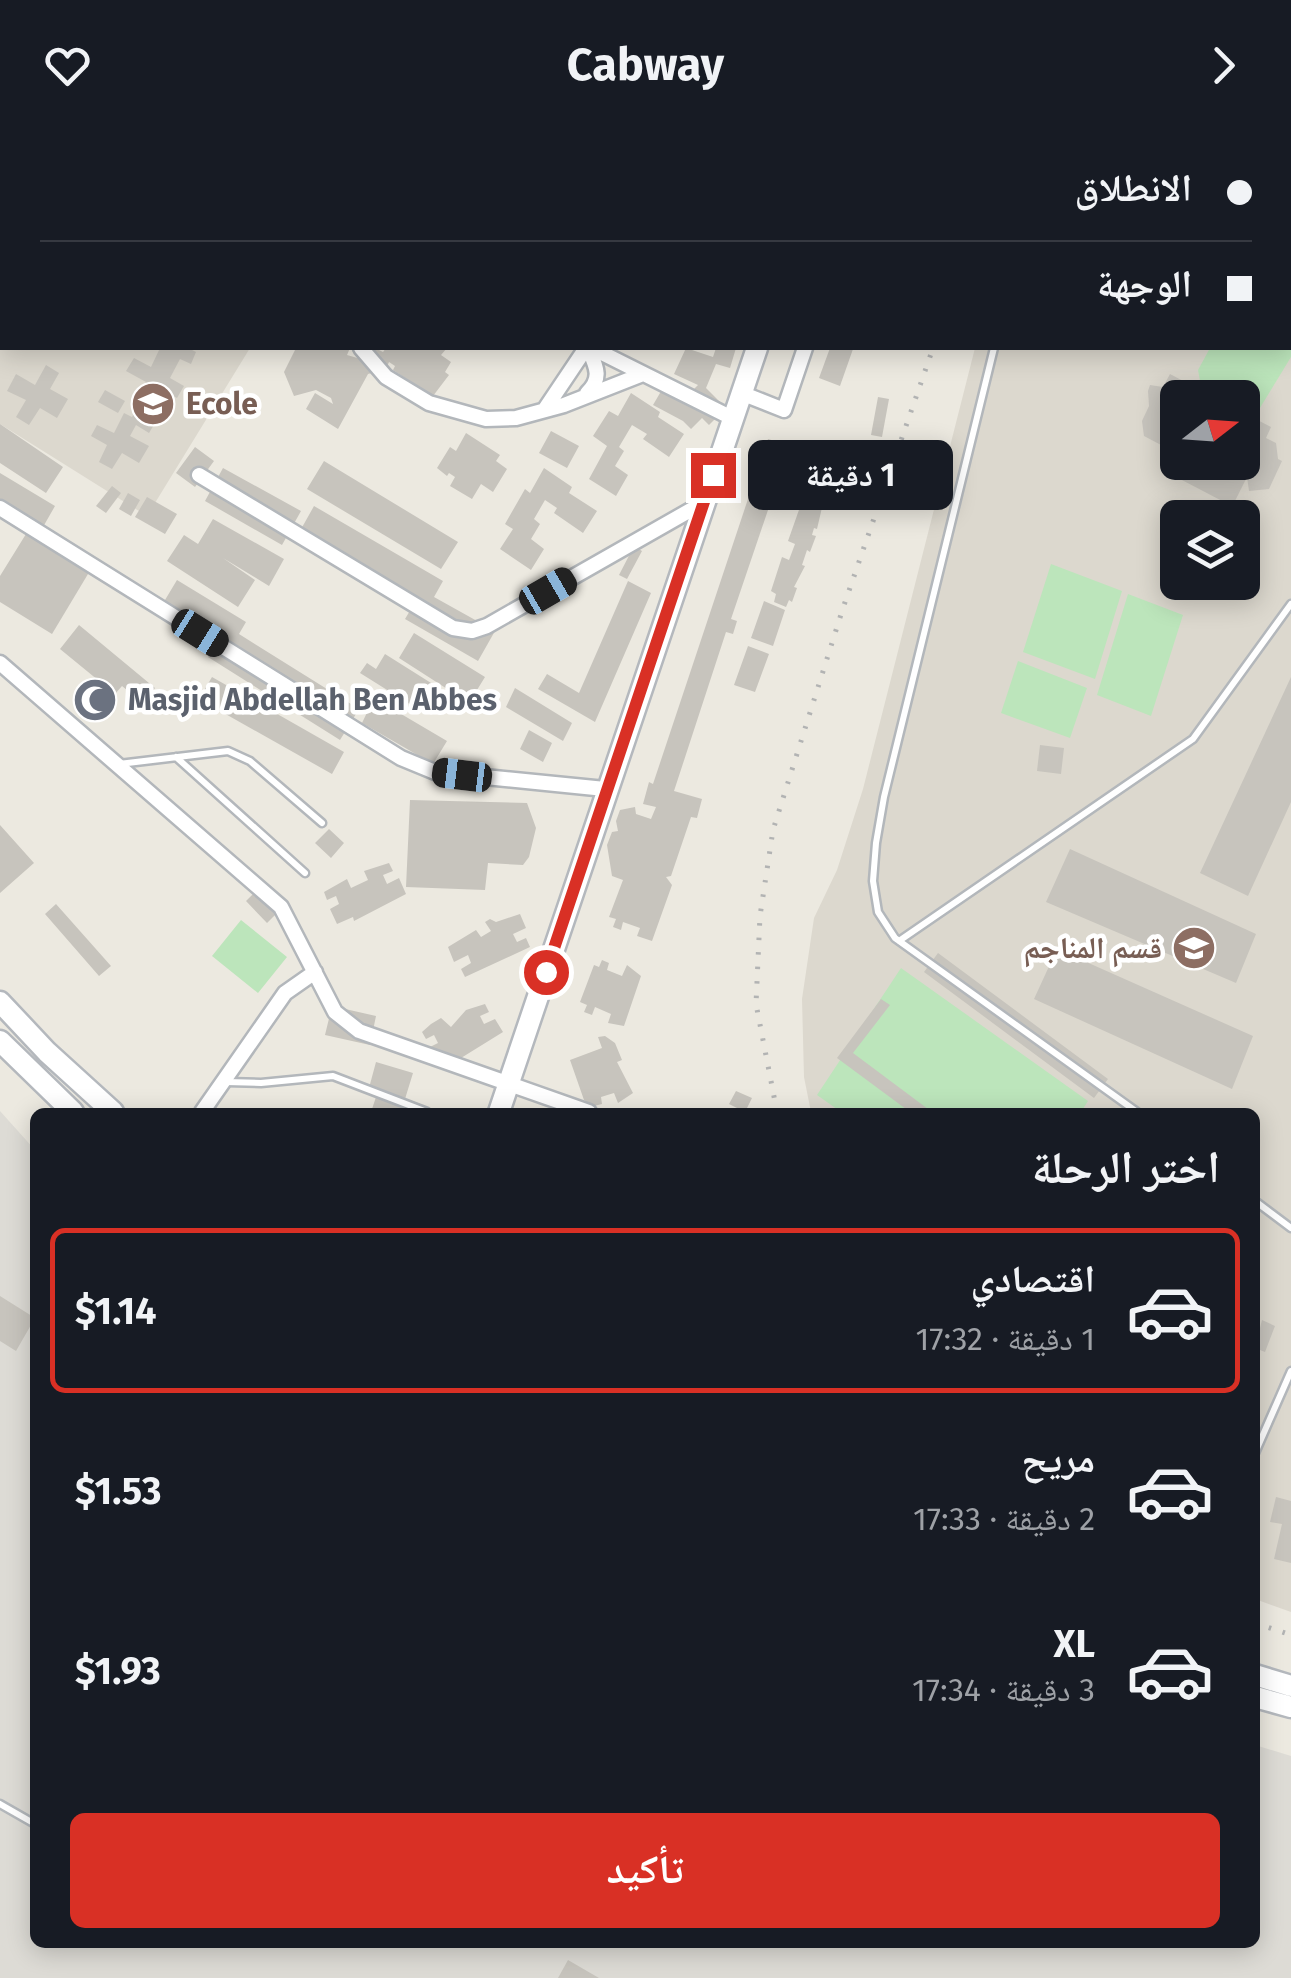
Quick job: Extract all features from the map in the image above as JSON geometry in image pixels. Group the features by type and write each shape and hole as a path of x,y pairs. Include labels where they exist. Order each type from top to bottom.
{"street":[{"path":"363,350 386,378 429,403 486,419 516,418 578,400 643,374"},
{"path":"544,409 588,350"},
{"path":"578,400 596,385 599,371 590,350"},
{"path":"593,350 732,418"},
{"path":"500,1108 756,350"},
{"path":"741,392 784,410 800,352"},
{"path":"199,475 453,628 472,631 703,503"},
{"path":"0,508 401,758 434,772 605,789"},
{"path":"0,663 281,907 335,1012 359,1031 579,1108"},
{"path":"205,1108 285,993 315,972"},
{"path":"0,1002 109,1108"},
{"path":"0,1041 68,1108"},
{"path":"1260,1677 1291,1686"},
{"path":"1260,1698 1291,1707"}],"lane":[{"path":"994,350 884,797 873,881 878,912 899,941 1131,1108"},
{"path":"899,941 1193,739 1291,604"},
{"path":"116,764 228,751 240,755 322,823"},
{"path":"176,757 305,873"},
{"path":"223,1082 261,1083 333,1076 417,1108"},
{"path":"1260,1205 1291,1228"},
{"path":"1260,1442 1291,1371"},
{"path":"0,1804 30,1821"}],"shaded area":[{"name":"Ecole","path":"0,350 249,350 147,516 0,424"},
{"path":"974,350 1291,350 1291,1612 1260,1601 1260,1108 810,1108 804,1077 802,999 814,918 837,870 863,789"},
{"path":"0,1111 30,1144 30,1948 1260,1948 1260,1747 1291,1756 1291,1978 0,1978"}],"green space":[{"path":"1209,350 1291,350 1291,357 1260,408 1260,380 1200,380 1198,370"},
{"path":"1051,564 1122,591 1095,679 1023,652"},
{"path":"1128,594 1183,615 1151,716 1097,695"},
{"path":"1018,661 1087,688 1070,738 1001,713"},
{"path":"241,920 287,957 258,993 212,956"},
{"path":"901,968 1088,1101 1084,1108 835,1108 817,1095"}],"building":[{"path":"159,350 196,352 191,364 180,359 170,378 184,386 177,398 161,389 152,408 161,413 149,433 136,425 130,436 149,446 139,463 122,453 112,469 99,462 107,445 91,436 97,425 114,433 124,413 132,417 140,403 136,401 146,382 126,371 134,358 151,367"},
{"path":"295,350 349,350 347,355 368,361 374,350 445,350 441,355 451,362 445,372 449,375 433,396 393,370 395,366 389,362 386,369 368,374 338,429 306,409 315,393 333,404 331,398 316,390 294,396 284,372"},
{"path":"685,350 713,357 715,350 735,350 730,368 716,364 706,388 726,408 709,425 702,418 691,429 653,405 667,381 690,393 698,385 674,374"},
{"path":"829,350 853,350 840,386 819,378"},
{"path":"46,365 59,373 50,389 68,399 57,418 40,408 29,425 16,417 26,400 7,391 16,374 35,385"},
{"path":"1150,385 1160,387 1160,444 1144,436 1142,421 1149,406"},
{"path":"105,390 125,401 118,413 98,402"},
{"path":"631,393 684,434 669,457 643,439 647,434 632,425 619,447 624,451 615,466 628,475 616,496 589,479 607,446 593,436 609,411 618,416"},
{"path":"878,397 889,399 882,437 871,435"},
{"path":"1260,421 1271,427 1266,438 1276,443 1278,459 1282,461 1269,489 1249,491 1247,480 1260,480"},
{"path":"0,424 63,467 46,493 0,463"},
{"path":"551,431 579,446 567,468 539,453"},
{"path":"466,433 500,455 496,461 507,469 493,492 481,484 472,499 450,486 455,477 437,468 450,447 456,451"},
{"path":"768,439 795,447 792,459 786,457 731,619 737,621 733,634 726,632 674,791 702,799 697,818 691,817 671,876 666,877 672,885 652,941 637,936 640,928 623,922 621,930 613,927 616,919 609,917 623,880 612,876 607,845 612,832 618,831 620,810 635,807 636,814 651,819 656,807 643,804 649,782 653,784"},
{"path":"195,447 214,461 195,487 176,473"},
{"path":"827,450 837,455 835,462 840,464 829,483 832,485 827,500 824,499 817,529 814,528 812,535 816,536 810,552 807,550 792,602 789,600 786,607 774,602 776,594 771,591 782,557 789,560 795,544 788,541 800,507 806,510 812,493 805,489 818,456 823,458"},
{"path":"324,461 458,542 441,569 307,489"},
{"path":"223,468 301,511 282,545 205,501"},
{"path":"544,468 572,487 569,493 597,511 583,533 554,513 557,508 545,500 534,519 540,524 531,539 544,549 531,570 500,549 513,529 505,524 525,489 530,493"},
{"path":"0,473 55,506 43,527 0,503"},
{"path":"1182,480 1246,480 1236,500 1220,500"},
{"path":"112,486 121,493 106,513 96,506"},
{"path":"128,493 140,500 131,516 119,509"},
{"path":"147,497 177,514 165,534 135,517"},
{"path":"314,506 443,581 434,597 495,631 478,661 405,619 417,599 300,531"},
{"path":"213,519 284,559 269,586 223,558 255,580 238,607 167,561 184,535 198,544"},
{"path":"26,534 57,553 62,545 94,564 52,634 0,602 0,576"},
{"path":"634,546 642,551 627,579 619,575"},
{"path":"177,580 246,622 239,634 359,709 340,740 208,657 219,638 162,605"},
{"path":"628,581 651,593 595,722 538,689 547,674 579,693"},
{"path":"764,601 785,610 773,646 751,638"},
{"path":"79,625 155,688 143,703 122,686 115,694 60,649"},
{"path":"414,633 485,677 469,703 399,658"},
{"path":"748,646 769,654 755,692 734,685"},
{"path":"385,654 439,688 424,713 360,673 367,663 376,669"},
{"path":"212,677 344,752 332,774 199,699"},
{"path":"1291,677 1291,802 1248,896 1200,873"},
{"path":"515,688 572,723 563,741 506,707"},
{"path":"374,698 447,741 433,764 362,723"},
{"path":"529,730 552,743 543,762 520,749"},
{"path":"1040,745 1064,748 1061,774 1037,771"},
{"path":"410,800 527,803 536,828 529,857 523,865 488,863 485,890 406,887"},
{"path":"0,825 34,863 0,893"},
{"path":"329,829 344,843 331,858 315,843"},
{"path":"1070,849 1256,934 1236,983 1046,902"},
{"path":"389,863 393,871 383,875 387,884 399,878 406,894 354,921 353,917 337,924 330,909 339,904 336,896 327,900 324,892 347,879 351,888 368,880 364,871"},
{"path":"257,890 278,912 267,923 246,901"},
{"path":"56,904 111,966 99,976 45,914"},
{"path":"520,914 526,928 513,934 517,942 526,938 530,947 465,977 461,969 471,963 468,955 454,962 448,947 476,930 481,937 491,931 485,922 490,919 496,922"},
{"path":"1057,949 1253,1036 1232,1089 1034,999"},
{"path":"938,953 1108,1079 1094,1098 924,972"},
{"path":"602,960 609,963 607,970 622,976 627,965 641,976 624,1026 608,1023 611,1014 595,1007 592,1015 584,1012 587,1005 580,1002 594,965 599,967"},
{"path":"881,999 890,1005 853,1053 927,1108 905,1108 837,1058"},
{"path":"485,1004 489,1012 480,1016 484,1024 495,1019 503,1032 461,1058 430,1047 438,1043 434,1035 426,1039 422,1032 431,1024 441,1018 451,1027 466,1010"},
{"path":"332,1006 376,1016 370,1045 325,1035"},
{"path":"605,1036 615,1043 622,1060 617,1062 633,1093 618,1103 614,1093 601,1097 602,1104 595,1108 577,1108 590,1104 584,1100 570,1060 602,1048 598,1037"},
{"path":"376,1062 413,1073 405,1099 415,1102 413,1108 372,1108 378,1091 369,1088"},
{"path":"736,1091 752,1098 747,1108 729,1104"},
{"path":"0,1296 30,1315 30,1327 16,1351 0,1341"},
{"path":"1262,1320 1275,1326 1265,1352 1260,1350"},
{"path":"1276,1497 1291,1501 1291,1563 1274,1559 1282,1524 1270,1522"},
{"path":"568,1960 599,1978 558,1978"}],"railway":[{"path":"776,1108 756,1004 760,916 773,830 843,608 932,350"},
{"path":"1260,1625 1291,1635"}],"place":[{"name":"Ecole","path":"153,404"},
{"name":"Masjid Abdellah Ben Abbes","path":"95,700"},
{"name":"قسم المناجم","path":"1194,948"}],"route":[{"path":"546,972 713,475"}]}
